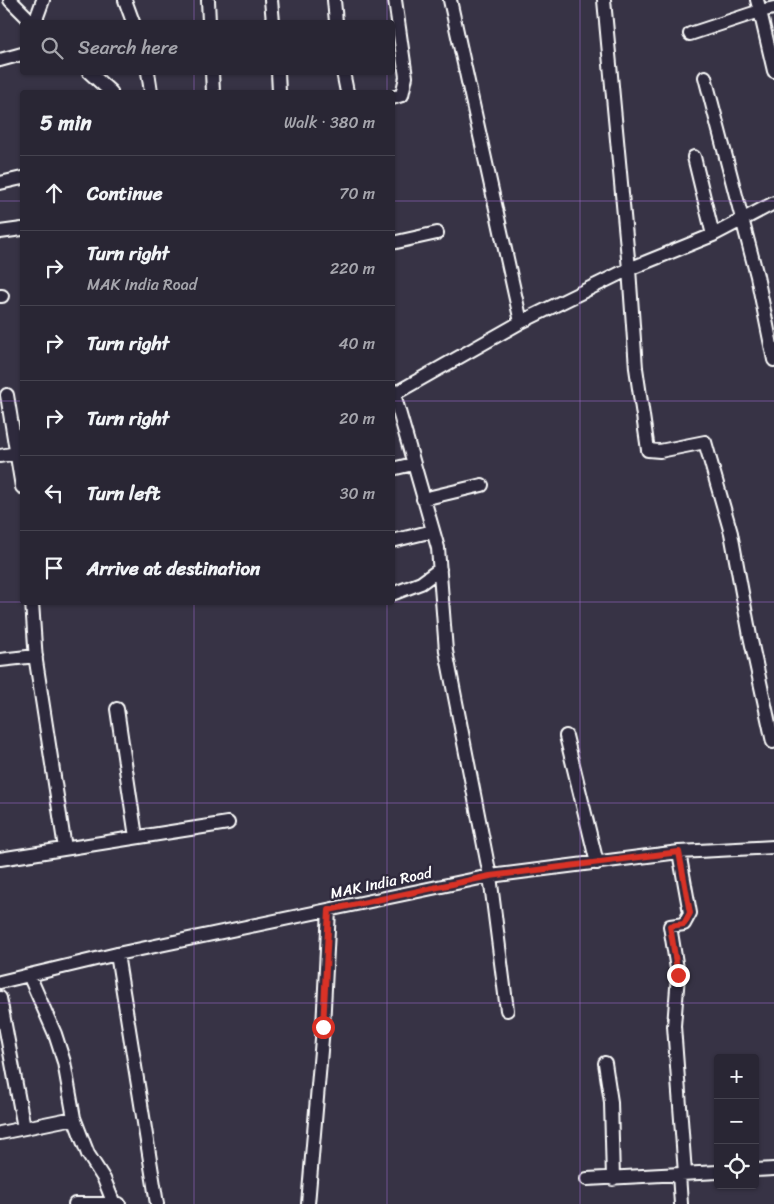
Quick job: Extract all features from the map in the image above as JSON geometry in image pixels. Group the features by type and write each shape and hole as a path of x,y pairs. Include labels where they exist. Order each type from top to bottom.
{"street":[{"path":"10,0 32,20"},
{"path":"35,20 43,0"},
{"path":"125,0 132,20"},
{"path":"208,0 209,20"},
{"path":"271,0 273,20"},
{"path":"334,0 336,20"},
{"path":"395,0 406,77 402,95 395,97"},
{"path":"450,0 521,322"},
{"path":"604,0 629,269 636,368 648,450 660,451 705,442 731,533 750,636 773,742"},
{"path":"690,34 759,6 774,8"},
{"path":"759,6 774,71"},
{"path":"0,60 20,55"},
{"path":"92,75 109,90"},
{"path":"148,75 151,90"},
{"path":"212,75 213,90"},
{"path":"278,75 279,90"},
{"path":"344,75 347,90"},
{"path":"705,77 722,136 741,221 757,276 774,360"},
{"path":"694,156 713,235"},
{"path":"0,183 20,178"},
{"path":"395,391 521,322 629,269 713,235 774,203"},
{"path":"0,232 20,229"},
{"path":"395,242 437,233"},
{"path":"0,456 20,452 8,395"},
{"path":"395,399 438,548 446,650 490,876 507,1010"},
{"path":"395,468 413,464"},
{"path":"423,499 482,485"},
{"path":"395,539 433,531"},
{"path":"395,593 421,583 440,569"},
{"path":"32,605 36,656 65,848"},
{"path":"0,660 36,656"},
{"path":"117,709 136,837"},
{"path":"566,736 597,863"},
{"path":"0,859 228,823"},
{"name":"MAK India Road","path":"0,982 117,954 490,876 679,852 774,848"},
{"path":"679,852 690,913 684,924 670,926 678,975 674,1026 682,1174 681,1204"},
{"path":"308,1204 323,1027 329,910"},
{"path":"117,954 158,1204"},
{"path":"29,975 56,1034 64,1062 74,1118 88,1154 104,1179 114,1204"},
{"path":"0,998 24,1128"},
{"path":"605,1063 611,1102 613,1179"},
{"path":"0,1133 74,1118"},
{"path":"759,1170 774,1169"},
{"path":"587,1179 714,1172"},
{"path":"75,1204 119,1204"}],"route":[{"path":"323,1027 329,910 490,876 679,852 690,913 684,924 670,926 676,950 678,975"}]}
